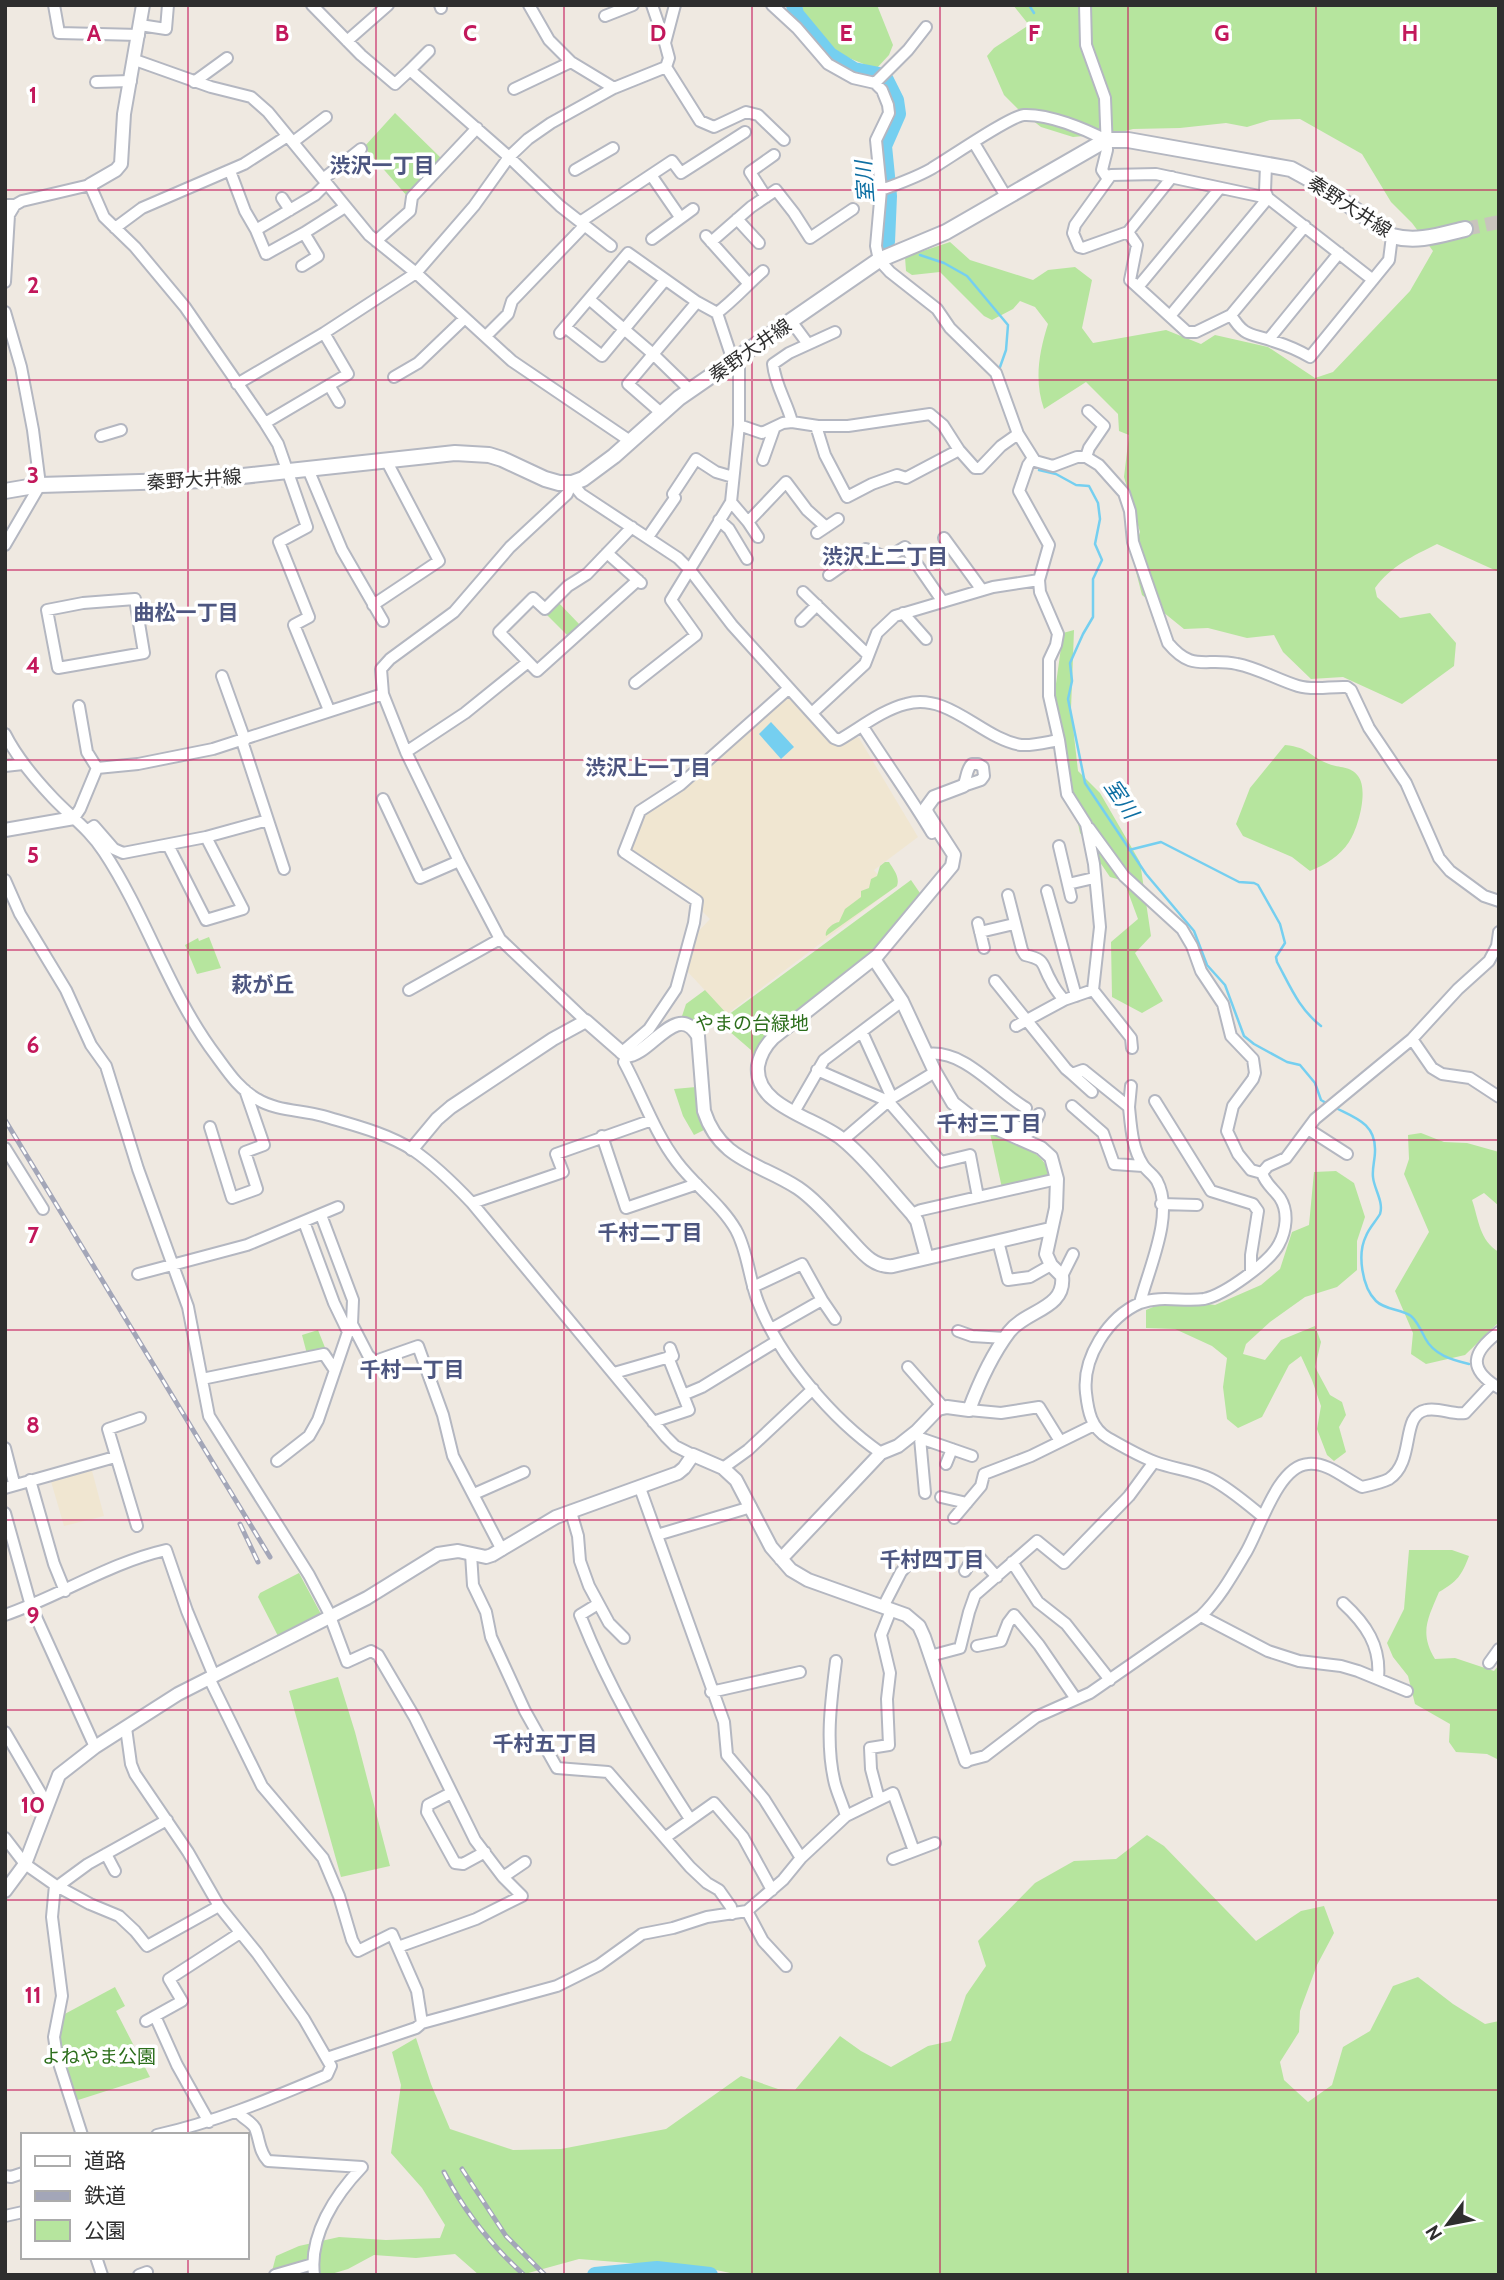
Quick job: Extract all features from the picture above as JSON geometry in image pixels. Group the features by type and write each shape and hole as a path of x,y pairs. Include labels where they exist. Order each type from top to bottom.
{"main road":[{"name":"秦野大井線","path":"5,491 40,485 206,480 455,453 489,455 545,479 572,483 597,470 660,412 690,390 879,260 946,232 1106,140 1128,140 1291,169 1322,186 1392,236 1416,240 1465,229"}],"street":[{"path":"54,5 59,33 166,29 168,5"},
{"path":"5,282 10,205 90,185 116,170 121,164 124,114 143,5"},
{"path":"312,5 395,84 429,51"},
{"path":"347,41 388,5"},
{"path":"529,5 549,40 571,62 614,88"},
{"path":"605,16 634,5"},
{"path":"237,384 324,333 416,273 474,206 509,157 551,123 614,88 666,67 669,58 652,5"},
{"path":"665,43 675,5"},
{"path":"772,5 797,28 828,64 853,78 876,82 882,90 888,105 886,122 876,140 886,188 876,246 879,260 937,309 950,328 988,363 1000,380 1006,405 1018,434 1033,458 1039,463 1053,466 1077,457 1086,457 1099,465 1124,493 1130,511 1133,542 1154,598 1163,633 1178,655 1198,663 1238,664 1314,689 1347,687 1351,690 1369,728 1406,783 1439,858 1450,871 1498,904"},
{"path":"1085,5 1086,45 1105,98 1107,150 1102,170 1108,179"},
{"path":"876,82 908,50 926,27"},
{"path":"194,82 227,58"},
{"path":"135,60 194,82 251,97 268,112 376,241 416,273 512,361 630,441"},
{"path":"514,89 571,62"},
{"path":"666,67 700,121 714,127 746,112 758,115 784,140"},
{"path":"410,70 560,206 611,246"},
{"path":"96,82 131,80"},
{"path":"886,188 929,170 1017,117 1037,116 1076,127 1106,140"},
{"path":"115,228 142,208 230,171 326,117"},
{"path":"486,336 509,314 512,301 582,224 672,161 681,173 741,136 725,121"},
{"path":"376,241 410,211 412,197 477,128"},
{"path":"974,143 1007,198"},
{"path":"575,170 614,148"},
{"path":"256,230 315,195 324,181 361,149"},
{"path":"766,197 750,172 774,155"},
{"path":"1266,165 1265,191 1268,198"},
{"path":"230,171 245,211 266,254 345,207"},
{"path":"651,174 680,217"},
{"path":"1172,177 1128,232 1083,248 1079,247 1073,233 1075,225 1111,175 1156,174 1172,177 1268,198 1373,280"},
{"path":"90,185 104,217 135,247 180,301 278,444 307,527 279,542 309,617 294,625 329,710"},
{"path":"1138,288 1220,188"},
{"path":"748,284 708,239 766,197 776,190 794,213 806,241 853,209"},
{"path":"282,198 290,211"},
{"path":"1170,316 1268,198"},
{"path":"652,239 693,209"},
{"path":"737,219 759,243"},
{"path":"1128,232 1137,245 1130,280 1188,332 1196,332 1231,316 1305,226"},
{"path":"302,266 318,256 304,233"},
{"path":"1231,316 1248,334 1269,339 1310,357 1388,260 1392,236"},
{"path":"635,683 696,635 671,600 731,502 739,425 740,378 737,359 731,355 717,313 697,303 628,253 562,330 602,356 664,280"},
{"path":"1269,339 1339,253"},
{"path":"717,313 734,301 763,271"},
{"path":"589,299 690,390"},
{"path":"660,412 628,384 697,303"},
{"path":"5,312 22,367 40,485 5,545"},
{"path":"394,377 418,363 465,317"},
{"path":"791,321 808,344"},
{"path":"792,422 788,403 774,377 773,365 789,352 835,332"},
{"path":"265,423 348,374 324,333"},
{"path":"329,385 339,402"},
{"path":"1086,457 1104,426 1088,411"},
{"path":"739,425 762,433 783,423 848,426 930,414 943,425 975,468 980,468 1001,446 1018,434"},
{"path":"816,426 825,455 847,497 897,475 906,478 959,450"},
{"path":"763,460 774,429"},
{"path":"101,436 121,430"},
{"path":"648,537 675,498 673,494 696,458 716,472 733,477"},
{"path":"1033,458 1019,491 1049,545 1039,580 1040,592 1058,634 1049,660 1049,696 1067,794 1124,876 1182,929 1192,946 1201,971 1223,1004 1231,1036 1253,1059 1253,1079 1233,1106 1227,1131 1238,1154 1251,1170 1262,1173"},
{"path":"373,604 439,562 386,460"},
{"path":"308,469 342,550 383,621"},
{"path":"748,522 778,499 786,482 815,510 822,530 838,519"},
{"path":"1051,1229 927,1258 887,1266 878,1264 796,1186 739,1158 720,1142 708,1123 704,1111 699,1041 692,1028 677,1024 667,1029 641,1053 624,1055 500,939 458,861 406,752 383,694 382,669 454,612 510,547 567,494 572,483 581,494 678,558 732,625 834,738 839,740 892,709 907,703 921,703 953,712 1005,741 1023,745 1059,740"},
{"path":"731,502 758,537"},
{"path":"719,520 729,529 747,559"},
{"path":"607,553 639,581 537,671 499,632 533,598 545,609 568,586 587,574 607,553 632,527"},
{"path":"944,538 982,590"},
{"path":"829,575 866,549 887,558 905,547 943,603"},
{"path":"812,713 865,664 877,633 903,613 982,590 1039,580"},
{"path":"803,592 842,625 868,655"},
{"path":"135,599 144,653 58,668 47,610 83,603 135,599"},
{"path":"800,621 817,605"},
{"path":"903,613 926,639"},
{"path":"406,752 465,713 528,662"},
{"path":"222,676 284,869"},
{"path":"788,689 680,785 640,811 636,819 624,852 697,901 694,923 676,989 649,1029 624,1055 624,1062 675,1160 718,1206 738,1234 753,1287 777,1341 813,1389 861,1439 881,1453"},
{"path":"97,768 138,764 244,741 329,710 383,694"},
{"path":"79,706 87,752 97,768"},
{"path":"863,727 932,833 938,830"},
{"path":"5,734 23,764 52,797 88,830 113,865 207,1044 235,1082 258,1100 273,1106 322,1116 388,1138 412,1149 444,1175 472,1203 675,1446 723,1468 736,1480 771,1547 791,1570 808,1580 906,1615 919,1626 966,1761 985,1756 1018,1728 1036,1717 1110,1680 1201,1616 1213,1604 1247,1551 1262,1516 1292,1471 1306,1464 1324,1465 1362,1487 1390,1478 1402,1465 1407,1453 1411,1422 1418,1413 1425,1410 1465,1413 1495,1386 1479,1373 1476,1363 1479,1352 1488,1340 1499,1332"},
{"path":"5,766 23,764"},
{"path":"5,830 74,818 97,768"},
{"path":"927,1258 917,1221 912,1214 844,1140 822,1125 775,1101 761,1085 758,1066 763,1050 773,1038 874,959 952,866 954,855 927,813 927,803 934,797 963,786"},
{"path":"383,799 420,878 458,861"},
{"path":"88,830 94,826 114,849 123,853 206,837 268,820"},
{"path":"1086,824 1094,864 1100,927 1093,989 1126,1032 1132,1048"},
{"path":"168,845 206,920 243,909 206,837"},
{"path":"1059,846 1071,897"},
{"path":"1068,884 1094,878"},
{"path":"5,880 20,914 57,972 91,1045 106,1066 138,1169 188,1307 209,1416 284,1534 330,1617 347,1662 371,1651 378,1655 415,1718 475,1840 503,1877 522,1896 476,1919 398,1947"},
{"path":"1047,891 1076,996"},
{"path":"1008,895 1014,924 1025,955 1039,958 1045,965 1049,979 1064,1000"},
{"path":"984,948 979,928 1014,924"},
{"path":"1262,1173 1268,1166 1286,1158 1325,1110 1412,1039 1458,989 1489,961 1497,946 1499,932"},
{"path":"409,990 500,939"},
{"path":"874,959 902,1001 935,1072 953,1103 971,1117 1045,1151 1055,1165 1055,1215 1046,1254 1051,1265 1062,1276"},
{"path":"995,981 1021,1023 1092,1092"},
{"path":"1021,1023 1064,1000 1093,989"},
{"path":"794,1112 824,1060 902,1001"},
{"path":"412,1149 451,1107 552,1039 586,1021"},
{"path":"862,1032 890,1100 941,1161 970,1155 978,1197"},
{"path":"1412,1039 1432,1068 1442,1074 1470,1078 1499,1097"},
{"path":"927,1054 934,1053 965,1063 1026,1108"},
{"path":"817,1070 890,1100"},
{"path":"1072,1074 1083,1070 1129,1107"},
{"path":"844,1140 890,1100 935,1072"},
{"path":"1131,1086 1129,1107 1134,1143 1143,1166 1158,1182 1162,1224 1140,1303"},
{"path":"210,1127 232,1198 257,1189 245,1152 264,1145 245,1090"},
{"path":"1155,1101 1211,1191 1253,1204 1258,1211 1251,1271"},
{"path":"1077,1106 1103,1133 1114,1164 1143,1166"},
{"path":"992,1127 1002,1120 1030,1132 1039,1114"},
{"path":"472,1203 563,1172 556,1154 652,1120"},
{"path":"1308,1129 1347,1154"},
{"path":"602,1136 626,1208 697,1184"},
{"path":"5,1148 43,1209"},
{"path":"1262,1173 1265,1182 1280,1197 1285,1207 1285,1230 1274,1254 1214,1296 1202,1299 1163,1298 1140,1303 1120,1317 1103,1335 1090,1362 1085,1385 1092,1426 1104,1436 1154,1462 1208,1477 1262,1516"},
{"path":"912,1214 1057,1179"},
{"path":"1161,1204 1197,1205"},
{"path":"138,1274 247,1245 338,1207"},
{"path":"321,1215 353,1300 352,1324 368,1355 374,1361 418,1346 443,1415 453,1456 502,1550"},
{"path":"277,1461 309,1436 327,1395 348,1332 334,1303 304,1222"},
{"path":"998,1241 1008,1280 1030,1277 1051,1265"},
{"path":"969,1410 990,1362 1016,1324 1060,1295 1062,1276 1073,1254"},
{"path":"753,1287 802,1264 835,1319"},
{"path":"771,1329 822,1300"},
{"path":"958,1331 972,1336 1005,1338"},
{"path":"683,1395 702,1387 718,1372 777,1341"},
{"path":"614,1373 669,1353 689,1410 653,1422"},
{"path":"202,1379 324,1354 334,1369"},
{"path":"908,1367 944,1408"},
{"path":"723,1468 748,1450 813,1389"},
{"path":"781,1559 881,1453 917,1436 933,1412 944,1408 1001,1413 1039,1407 1060,1441"},
{"path":"136,1527 107,1429 140,1418"},
{"path":"954,1518 981,1486 984,1474 1092,1426"},
{"path":"917,1436 972,1456"},
{"path":"917,1436 925,1493"},
{"path":"5,1448 10,1485 115,1457"},
{"path":"946,1464 952,1449"},
{"path":"5,1891 25,1864 59,1775 95,1746 178,1694 367,1598 438,1554 447,1552 486,1557 502,1550 540,1525 678,1473 693,1455"},
{"path":"930,1656 960,1648 968,1612 975,1595 1037,1541 1064,1563 1129,1496 1154,1462"},
{"path":"474,1494 524,1472"},
{"path":"30,1480 54,1564 65,1591"},
{"path":"640,1488 724,1722 727,1755 764,1799 800,1857"},
{"path":"941,1497 967,1503"},
{"path":"657,1535 751,1507"},
{"path":"570,1512 578,1536 580,1561 598,1604 609,1623 624,1638"},
{"path":"5,1513 31,1606 95,1746"},
{"path":"5,1615 65,1591 118,1564 166,1550 212,1677 262,1786 323,1858 358,1951 392,1934 416,1991 422,2023"},
{"path":"471,1554 473,1584 486,1612 491,1637 525,1711 557,1768 608,1772 690,1867 706,1883 719,1890 732,1914"},
{"path":"966,1565 973,1558 980,1558 997,1577"},
{"path":"879,1799 871,1769 870,1748 889,1745 887,1699 890,1673 881,1635 887,1608 901,1572 911,1561"},
{"path":"1012,1562 1038,1602 1066,1624 1110,1680"},
{"path":"1343,1603 1361,1619 1370,1633 1379,1663 1378,1678"},
{"path":"598,1604 580,1615 591,1644 627,1718 690,1819"},
{"path":"976,1646 1002,1641 1014,1615 1040,1645 1076,1699"},
{"path":"1201,1616 1268,1651 1299,1661 1340,1666 1407,1691"},
{"path":"1489,1663 1499,1649"},
{"path":"836,1661 831,1705 832,1758 835,1783 846,1816"},
{"path":"711,1692 800,1672"},
{"path":"126,1728 135,1774 167,1820 219,1906 286,1992 331,2066 327,2075 239,2112 165,2133"},
{"path":"5,1732 47,1804"},
{"path":"451,1793 428,1805 427,1812 455,1863 463,1864 485,1852"},
{"path":"327,2058 416,2028 422,2023 557,1986 599,1965 642,1934 673,1928 706,1917 747,1910 772,1890 800,1857 846,1816 893,1793 914,1851"},
{"path":"666,1837 714,1803 743,1837 772,1890"},
{"path":"81,2133 57,2057 54,2037 62,1996 52,1917 57,1885 88,1864 167,1820"},
{"path":"5,1838 25,1864 90,1904 119,1916 146,1946 219,1906"},
{"path":"893,1859 935,1843"},
{"path":"106,1854 115,1871"},
{"path":"503,1877 525,1862"},
{"path":"747,1910 763,1941 786,1966"},
{"path":"209,2122 151,2018 182,2001 169,1979 240,1933"},
{"path":"239,2112 243,2119 255,2127 263,2156 268,2161 362,2167 324,2221 314,2249 314,2269 275,2275"}],"shaded area":[{"path":"788,696 839,746 859,738 918,837 874,870 890,891 727,1014 686,970 693,937 710,919 701,910 702,898 629,850 644,815 686,787"},
{"path":"91,1467 104,1516 64,1526 50,1478"}],"green space":[{"path":"802,5 877,5 893,45 889,55 876,69 834,52 803,11"},
{"path":"1013,5 1499,5 1499,572 1437,544 1395,568 1375,588 1377,597 1400,618 1430,613 1456,643 1454,666 1402,704 1343,677 1311,679 1283,652 1274,635 1247,638 1208,628 1184,629 1142,595 1132,556 1140,532 1124,477 1129,435 1119,431 1118,414 1086,382 1044,409 1039,388 1039,366 1048,324 1035,307 1020,301 1013,309 992,320 984,316 940,272 912,275 906,271 905,257 950,242 970,260 1033,280 1048,270 1075,267 1092,280 1082,328 1093,343 1166,330 1201,344 1215,335 1268,347 1315,378 1333,372 1410,291 1433,251 1412,223 1391,202 1362,154 1300,119 1270,120 1247,127 1226,123 1133,129 1073,137 1041,127 1004,95 987,56 994,48 1029,25"},
{"path":"395,113 441,158 441,162 407,196 364,147"},
{"path":"557,601 580,625 568,636 545,613"},
{"path":"1074,630 1071,709 1078,771 1100,793 1140,862 1151,936 1135,953 1163,1001 1142,1013 1112,997 1111,942 1138,919 1124,881 1110,877 1080,833 1069,782 1055,691 1063,633"},
{"path":"1285,745 1300,748 1329,764 1352,770 1358,776 1363,790 1356,828 1349,842 1332,860 1310,871 1292,857 1243,836 1236,824 1250,788"},
{"path":"889,862 896,874 897,886 826,936 826,931 839,922 845,909 861,897 861,891 869,888 871,879 877,876 880,866"},
{"name":"やまの台緑地","path":"911,880 922,896 874,954 756,1053 753,1060 751,1050 722,1025 699,1024 682,1016 686,1004 705,990 728,1015"},
{"path":"209,937 221,968 197,974 185,945 198,938 199,941"},
{"path":"696,1087 697,1101 706,1129 694,1135 683,1116 674,1089"},
{"path":"990,1133 1037,1155 1044,1162 1047,1178 1002,1188"},
{"path":"1421,1133 1444,1142 1467,1143 1499,1152 1499,1206 1484,1193 1472,1200 1487,1242 1499,1252 1499,1322 1465,1355 1426,1364 1411,1354 1413,1333 1395,1291 1429,1232 1404,1174 1409,1159 1408,1135"},
{"path":"1336,1171 1354,1183 1365,1217 1357,1241 1357,1270 1337,1287 1305,1297 1270,1322 1246,1344 1243,1354 1265,1360 1281,1340 1315,1326 1321,1342 1315,1367 1330,1395 1342,1402 1346,1415 1339,1427 1346,1452 1334,1461 1327,1455 1317,1429 1321,1406 1301,1356 1289,1365 1262,1417 1238,1428 1227,1419 1223,1387 1227,1358 1212,1346 1175,1329 1146,1328 1146,1310 1172,1299 1215,1305 1261,1285 1280,1269 1292,1232 1309,1225 1314,1172"},
{"path":"318,1330 326,1350 307,1354 302,1335"},
{"path":"1409,1550 1452,1550 1469,1556 1458,1577 1439,1592 1427,1626 1427,1641 1435,1659 1455,1658 1494,1671 1499,1665 1499,1760 1487,1754 1456,1752 1449,1742 1450,1724 1415,1704 1408,1676 1393,1657 1387,1643 1404,1609"},
{"path":"299,1573 321,1614 278,1636 258,1597 260,1593"},
{"path":"338,1677 390,1866 341,1877 289,1691"},
{"path":"1147,1835 1164,1846 1256,1941 1301,1911 1324,1906 1334,1933 1317,1965 1300,2011 1299,2032 1280,2062 1284,2080 1308,2102 1332,2085 1343,2047 1370,2031 1393,1986 1418,1977 1485,2024 1499,2021 1499,2275 740,2275 716,2270 579,2259 521,2275 479,2275 455,2254 416,2258 374,2255 348,2269 328,2275 271,2275 276,2256 299,2246 339,2237 386,2240 440,2238 445,2225 422,2188 391,2153 401,2085 392,2052 416,2038 450,2129 513,2150 561,2149 666,2129 741,2076 778,2089 795,2090 840,2036 891,2067 928,2046 951,2041 966,1995 986,1966 978,1941 1035,1883 1074,1861 1116,1859"},
{"name":"よねやま公園","path":"115,1987 125,2006 116,2011 150,2077 75,2101 59,2046 61,2016"}],"water":[{"path":"771,722 794,747 781,759 759,734"}],"waterway":[{"name":"室川","path":"794,5 796,14 830,55 854,70 879,75 886,80 896,100 898,114 884,146 889,196 887,242"},
{"path":"1029,5 1034,13"},
{"name":"室川","path":"920,255 944,263 967,276 1008,325 1006,350 1000,367"},
{"name":"室川","path":"1039,470 1056,474 1076,485 1089,486 1098,503 1100,519 1095,544 1102,560 1093,579 1093,617 1070,663 1072,681 1068,699 1085,783 1146,874 1194,931 1207,965 1225,985 1244,1036 1287,1062 1300,1065 1315,1083 1321,1100 1326,1103"},
{"path":"1129,850 1161,842 1239,882 1258,885 1280,924 1285,943 1276,957 1277,962 1301,1005 1321,1026"},
{"path":"1336,1108 1363,1123 1372,1134 1374,1142 1373,1177 1381,1209 1367,1233 1362,1252 1362,1270 1371,1295 1380,1304 1411,1316 1438,1353 1469,1364"},
{"path":"595,2275 657,2269 710,2275"}],"tunnel":[{"path":"1465,229 1499,222"}],"railway":[{"path":"5,1120 270,1557"},
{"path":"240,1524 258,1562"},
{"path":"462,2169 506,2236 545,2275"},
{"path":"444,2172 480,2227 524,2275"}],"district":[{"name":"渋沢一丁目","path":"382,166"},
{"name":"渋沢上二丁目","path":"885,557"},
{"name":"曲松一丁目","path":"186,613"},
{"name":"渋沢上一丁目","path":"648,768"},
{"name":"萩が丘","path":"263,985"},
{"name":"千村三丁目","path":"989,1124"},
{"name":"千村二丁目","path":"650,1233"},
{"name":"千村一丁目","path":"412,1370"},
{"name":"千村四丁目","path":"932,1560"},
{"name":"千村五丁目","path":"545,1744"}]}
